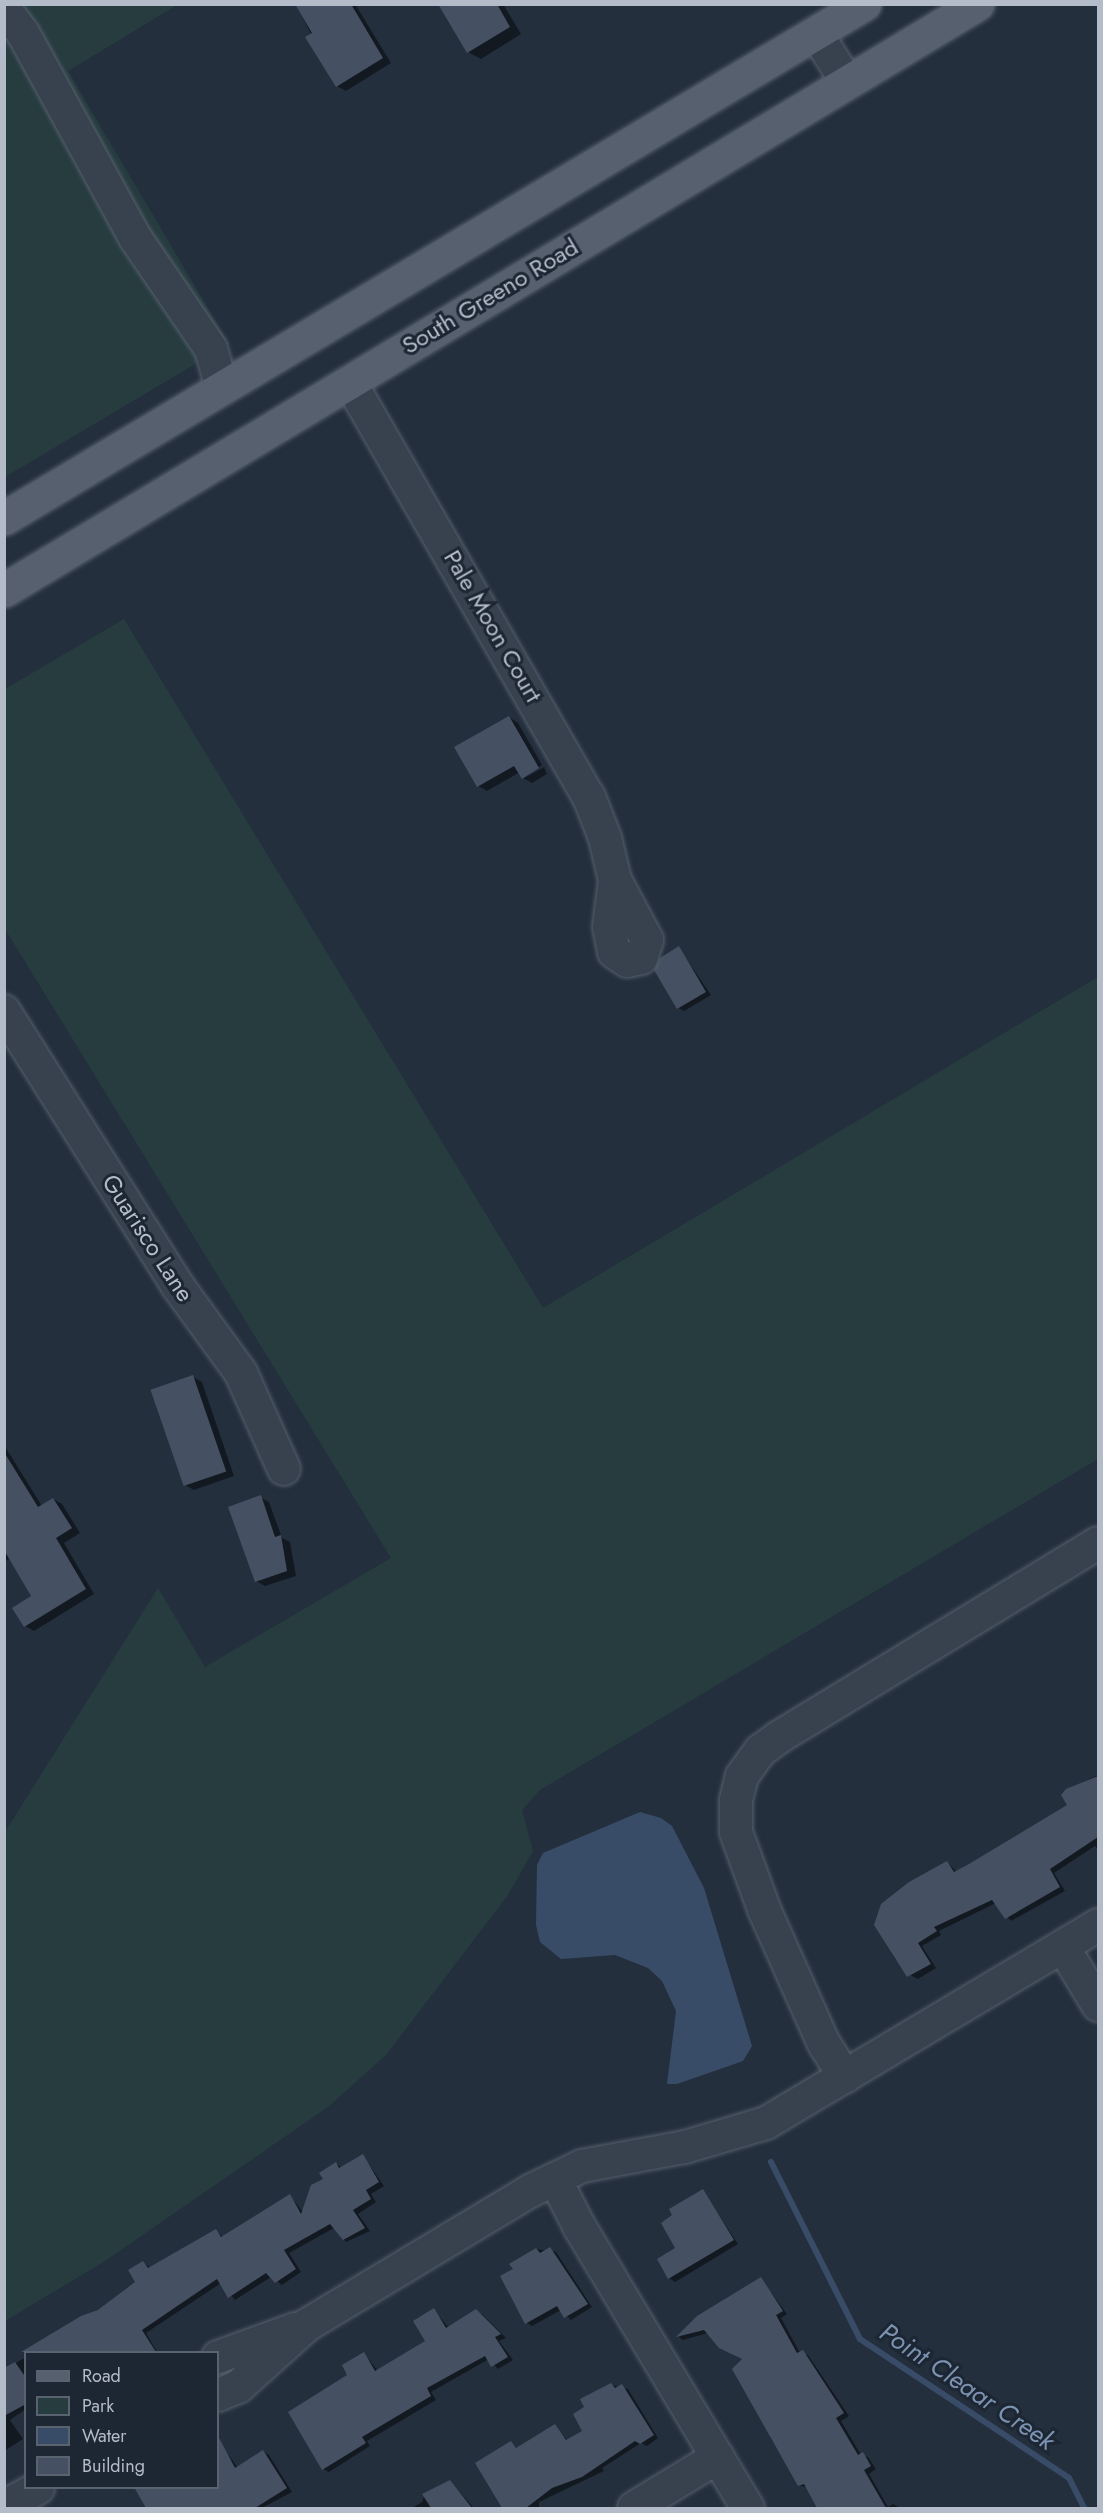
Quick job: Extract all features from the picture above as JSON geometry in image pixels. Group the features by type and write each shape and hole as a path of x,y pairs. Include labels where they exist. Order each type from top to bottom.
{"main road":[{"path":"4,518 864,4"},
{"name":"South Greeno Road","path":"4,591 977,4"}],"street":[{"path":"4,8 23,33 136,239 152,282 197,357 222,388"},
{"path":"816,33 847,82"},
{"name":"Pale Moon Court","path":"350,381 590,797 605,838 615,880"},
{"name":"Guarisco Lane","path":"4,1011 177,1285 241,1373 284,1469"},
{"path":"845,2077 825,2044 769,1920 736,1832 736,1800 742,1776 760,1751 778,1737 1098,1543"},
{"path":"219,2395 238,2387 307,2325 530,2191 582,2166 685,2147 766,2123 1098,1925"},
{"path":"1063,1947 1098,2005"},
{"path":"555,2179 579,2226 748,2508"},
{"path":"219,2357 307,2325"},
{"path":"634,2508 717,2457"},
{"path":"4,2507 35,2489"}],"green space":[{"path":"4,5 177,5 68,71 229,344 5,477"},
{"path":"124,619 543,1308 1098,977 1098,1459 540,1790 522,1810 533,1851 508,1895 386,2055 328,2107 102,2263 5,2321 5,1832 158,1588 205,1667 391,1558 5,929 5,689"}],"water":[{"path":"640,1812 661,1818 672,1826 704,1888 752,2046 743,2061 677,2084 667,2084 676,2011 662,1981 648,1968 615,1955 561,1959 540,1942 536,1925 537,1865 543,1853"}],"building":[{"path":"295,4 351,4 383,58 336,87 305,37 312,33"},
{"path":"438,4 497,4 510,27 467,53"},
{"path":"509,716 539,768 522,779 514,766 477,787 454,747"},
{"path":"679,946 706,992 677,1009 654,970 660,958"},
{"path":"193,1375 226,1471 184,1486 150,1390"},
{"path":"4,1452 38,1507 53,1498 72,1528 56,1538 86,1589 24,1627 12,1608 31,1596 4,1550"},
{"path":"261,1495 275,1537 281,1535 287,1571 255,1582 228,1507"},
{"path":"1098,1776 1098,1837 1050,1869 1060,1887 1005,1919 992,1900 934,1927 937,1931 918,1943 931,1964 907,1977 874,1925 881,1904 909,1882 947,1861 954,1872 969,1864 1067,1805 1061,1795 1066,1789"},
{"path":"363,2154 379,2182 366,2190 371,2199 353,2210 365,2228 343,2240 330,2224 284,2250 296,2269 275,2283 266,2273 228,2298 217,2279 142,2330 155,2351 21,2352 81,2316 98,2310 135,2282 128,2270 143,2261 148,2268 216,2229 221,2237 290,2194 301,2214 311,2185 323,2179 319,2173 336,2162 339,2168"},
{"path":"703,2189 734,2240 668,2279 657,2259 675,2248 661,2223 672,2215 669,2209"},
{"path":"550,2247 588,2304 564,2318 557,2306 525,2324 500,2276 513,2269 509,2264 536,2248 540,2253"},
{"path":"761,2277 783,2311 776,2315 797,2353 803,2350 844,2413 836,2418 858,2455 863,2452 871,2466 864,2470 886,2508 817,2508 804,2484 798,2486 732,2369 742,2359 719,2348 704,2330 676,2337 697,2316"},
{"path":"434,2308 446,2328 476,2309 501,2334 495,2337 508,2357 491,2367 485,2356 427,2388 431,2396 362,2437 366,2443 322,2470 288,2412 347,2375 342,2365 364,2352 375,2371 425,2341 413,2321"},
{"path":"15,2362 24,2375 24,2405 4,2416 4,2368"},
{"path":"611,2383 615,2388 622,2384 654,2435 640,2444 635,2441 582,2477 552,2488 526,2508 502,2508 475,2463 511,2441 516,2448 555,2424 566,2440 582,2431 573,2414 584,2407 580,2399"},
{"path":"219,2438 235,2468 263,2450 287,2488 255,2508 146,2508 135,2489 219,2489"},
{"path":"450,2480 472,2508 431,2508 422,2494"}],"waterway":[{"name":"Point Cleaar Creek","path":"771,2162 860,2339 1069,2478 1084,2508"}]}
